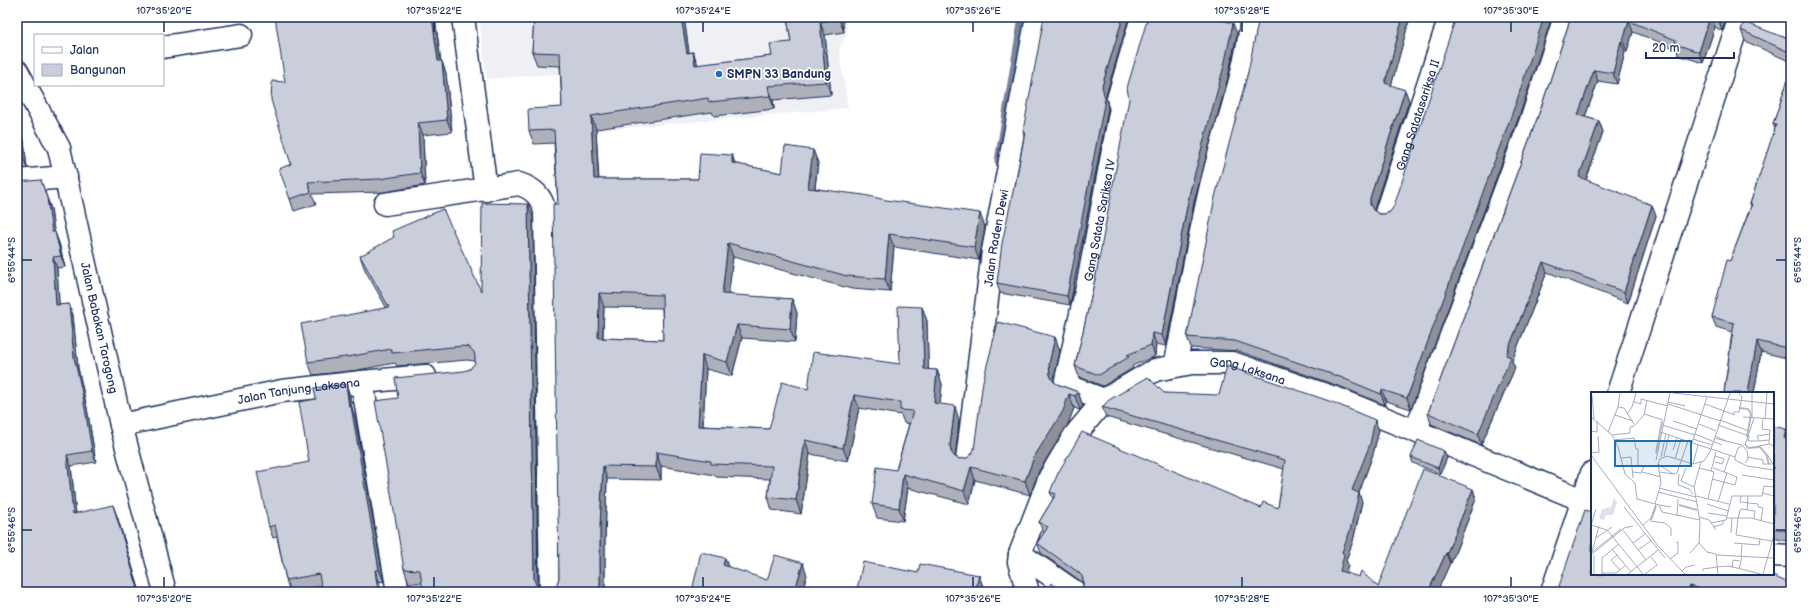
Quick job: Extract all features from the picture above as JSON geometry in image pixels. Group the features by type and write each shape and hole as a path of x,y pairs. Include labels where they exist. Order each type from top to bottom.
{"street":[{"path":"464,17 486,190"},
{"name":"Jalan Raden Dewi","path":"967,460 993,251 1037,17"},
{"name":"Gang Satata Sariksa IV","path":"1104,400 1067,386 1066,380 1088,283 1121,108 1118,99 1142,17"},
{"path":"1175,366 1212,181 1234,106 1250,33 1252,17"},
{"name":"Gang Satatasariksa II","path":"1386,213 1450,17"},
{"path":"1416,430 1533,115 1565,17"},
{"path":"1618,392 1740,17 1791,36"},
{"path":"164,47 241,35"},
{"path":"17,70 34,67"},
{"name":"Jalan Babakan Tarogong","path":"17,70 59,148 121,425 165,592"},
{"path":"17,180 66,177"},
{"path":"385,204 519,184 529,188 540,198 545,212 551,592"},
{"name":"Gang Laksana","path":"1028,592 1019,562 1020,554 1050,478 1075,435 1104,400 1155,370 1192,363 1232,363 1340,400 1416,430 1587,503"},
{"path":"362,382 445,374"},
{"name":"Jalan Tanjung Laksana","path":"121,425 282,391 362,382 398,592"},
{"path":"1552,592 1587,503 1591,479"},
{"path":"1020,554 1075,592"},
{"path":"1774,554 1791,556"}],"shaded area":[{"name":"SMPN 33 Bandung","path":"479,17 846,17 847,34 839,48 848,108 600,130 595,74 556,74 487,79"}],"building":[{"path":"275,17 432,17 438,61 442,61 447,120 418,123 420,173 379,179 308,182 311,192 290,199 279,169 291,164 271,100 272,81 285,82"},
{"path":"534,17 681,17 687,53 693,52 695,65 772,56 770,44 791,42 787,17 839,17 839,19 820,22 826,82 768,86 770,96 709,102 708,98 591,116 594,179 698,179 700,153 732,155 732,163 782,173 785,146 813,150 808,188 980,213 974,247 889,234 885,279 847,276 728,243 722,294 792,299 790,329 737,325 727,362 702,355 698,426 769,429 782,382 808,389 813,352 900,364 898,306 922,307 924,369 937,370 934,403 955,406 950,445 951,452 955,457 960,459 967,458 972,454 974,449 983,381 998,322 1055,337 1049,364 1050,375 1053,381 1057,384 1078,392 1075,396 1069,394 1063,411 1034,457 1025,481 971,467 964,491 903,474 899,508 872,504 877,467 896,470 913,411 900,410 900,402 854,395 843,448 805,440 796,500 768,497 772,466 711,464 711,461 656,452 656,467 603,466 600,526 600,592 423,592 420,570 404,569 375,401 398,398 395,378 464,371 470,369 475,363 474,352 469,347 462,346 392,353 391,349 308,362 301,324 389,307 360,256 394,237 392,231 443,209 481,291 482,203 528,204 534,579 540,590 547,591 553,589 559,578 553,204 558,204 554,130 529,131 528,109 562,107 560,53 532,52","holes":["599,293 662,295 663,340 598,338"]},
{"path":"1044,17 1123,17 1102,86 1105,99 1067,296 997,283 1002,243 1015,187 1025,132 1023,131"},
{"path":"1148,17 1209,17 1233,23 1224,66 1190,191 1162,335 1152,333 1151,345 1127,355 1129,357 1099,375 1075,366 1096,275 1129,99 1127,88"},
{"path":"1259,17 1403,17 1385,83 1405,90 1370,198 1370,204 1373,210 1379,214 1385,214 1390,212 1394,206 1456,17 1544,17 1517,100 1407,398 1382,390 1381,394 1340,377 1235,341 1187,337 1215,197 1248,72"},
{"path":"1571,17 1710,17 1699,52 1675,44 1676,40 1629,21 1623,41 1621,41 1613,73 1594,70 1578,115 1599,121 1579,177 1652,205 1624,292 1543,262 1506,355 1511,357 1478,434 1428,413 1541,108"},
{"path":"1744,22 1783,37 1791,37 1791,53 1741,30"},
{"path":"1791,71 1791,349 1757,341 1748,392 1724,392 1734,323 1712,317 1727,260 1730,261 1752,204 1750,204 1776,125 1773,124"},
{"path":"17,130 20,130 23,157 17,158"},
{"path":"41,180 47,198 52,232 55,232 61,256 53,257 56,305 69,304 74,357 83,397 92,451 67,455 73,514 113,505 139,592 17,592 17,182"},
{"path":"1227,366 1332,402 1375,420 1370,444 1352,490 1359,493 1350,531 1342,552 1344,555 1340,571 1359,577 1361,571 1378,587 1423,469 1473,489 1447,553 1428,592 1078,592 1084,583 1082,576 1037,543 1048,527 1039,522 1056,494 1050,492 1058,473 1082,432 1261,508 1263,502 1278,508 1285,460 1102,407 1109,400 1148,377 1164,393 1219,395"},
{"path":"346,384 379,570 375,570 378,592 322,592 319,574 286,580 275,525 269,527 257,472 309,462 299,402 316,399 314,388"},
{"path":"1774,426 1786,429 1784,438 1791,440 1791,532 1774,528"},
{"path":"1418,440 1444,451 1438,468 1411,457"},
{"path":"1585,510 1591,512 1591,575 1770,575 1791,584 1791,592 1711,592 1690,586 1688,592 1557,592"},
{"path":"701,552 725,558 723,565 767,580 775,555 803,563 795,590 799,592 692,591"},
{"path":"863,562 918,573 920,564 979,575 975,592 872,592 857,589"},
{"path":"1051,583 1064,592 1045,592"}],"waterway":[{"path":"999,161 1023,17"}],"place":[{"name":"SMPN 33 Bandung","path":"719,74"}]}
